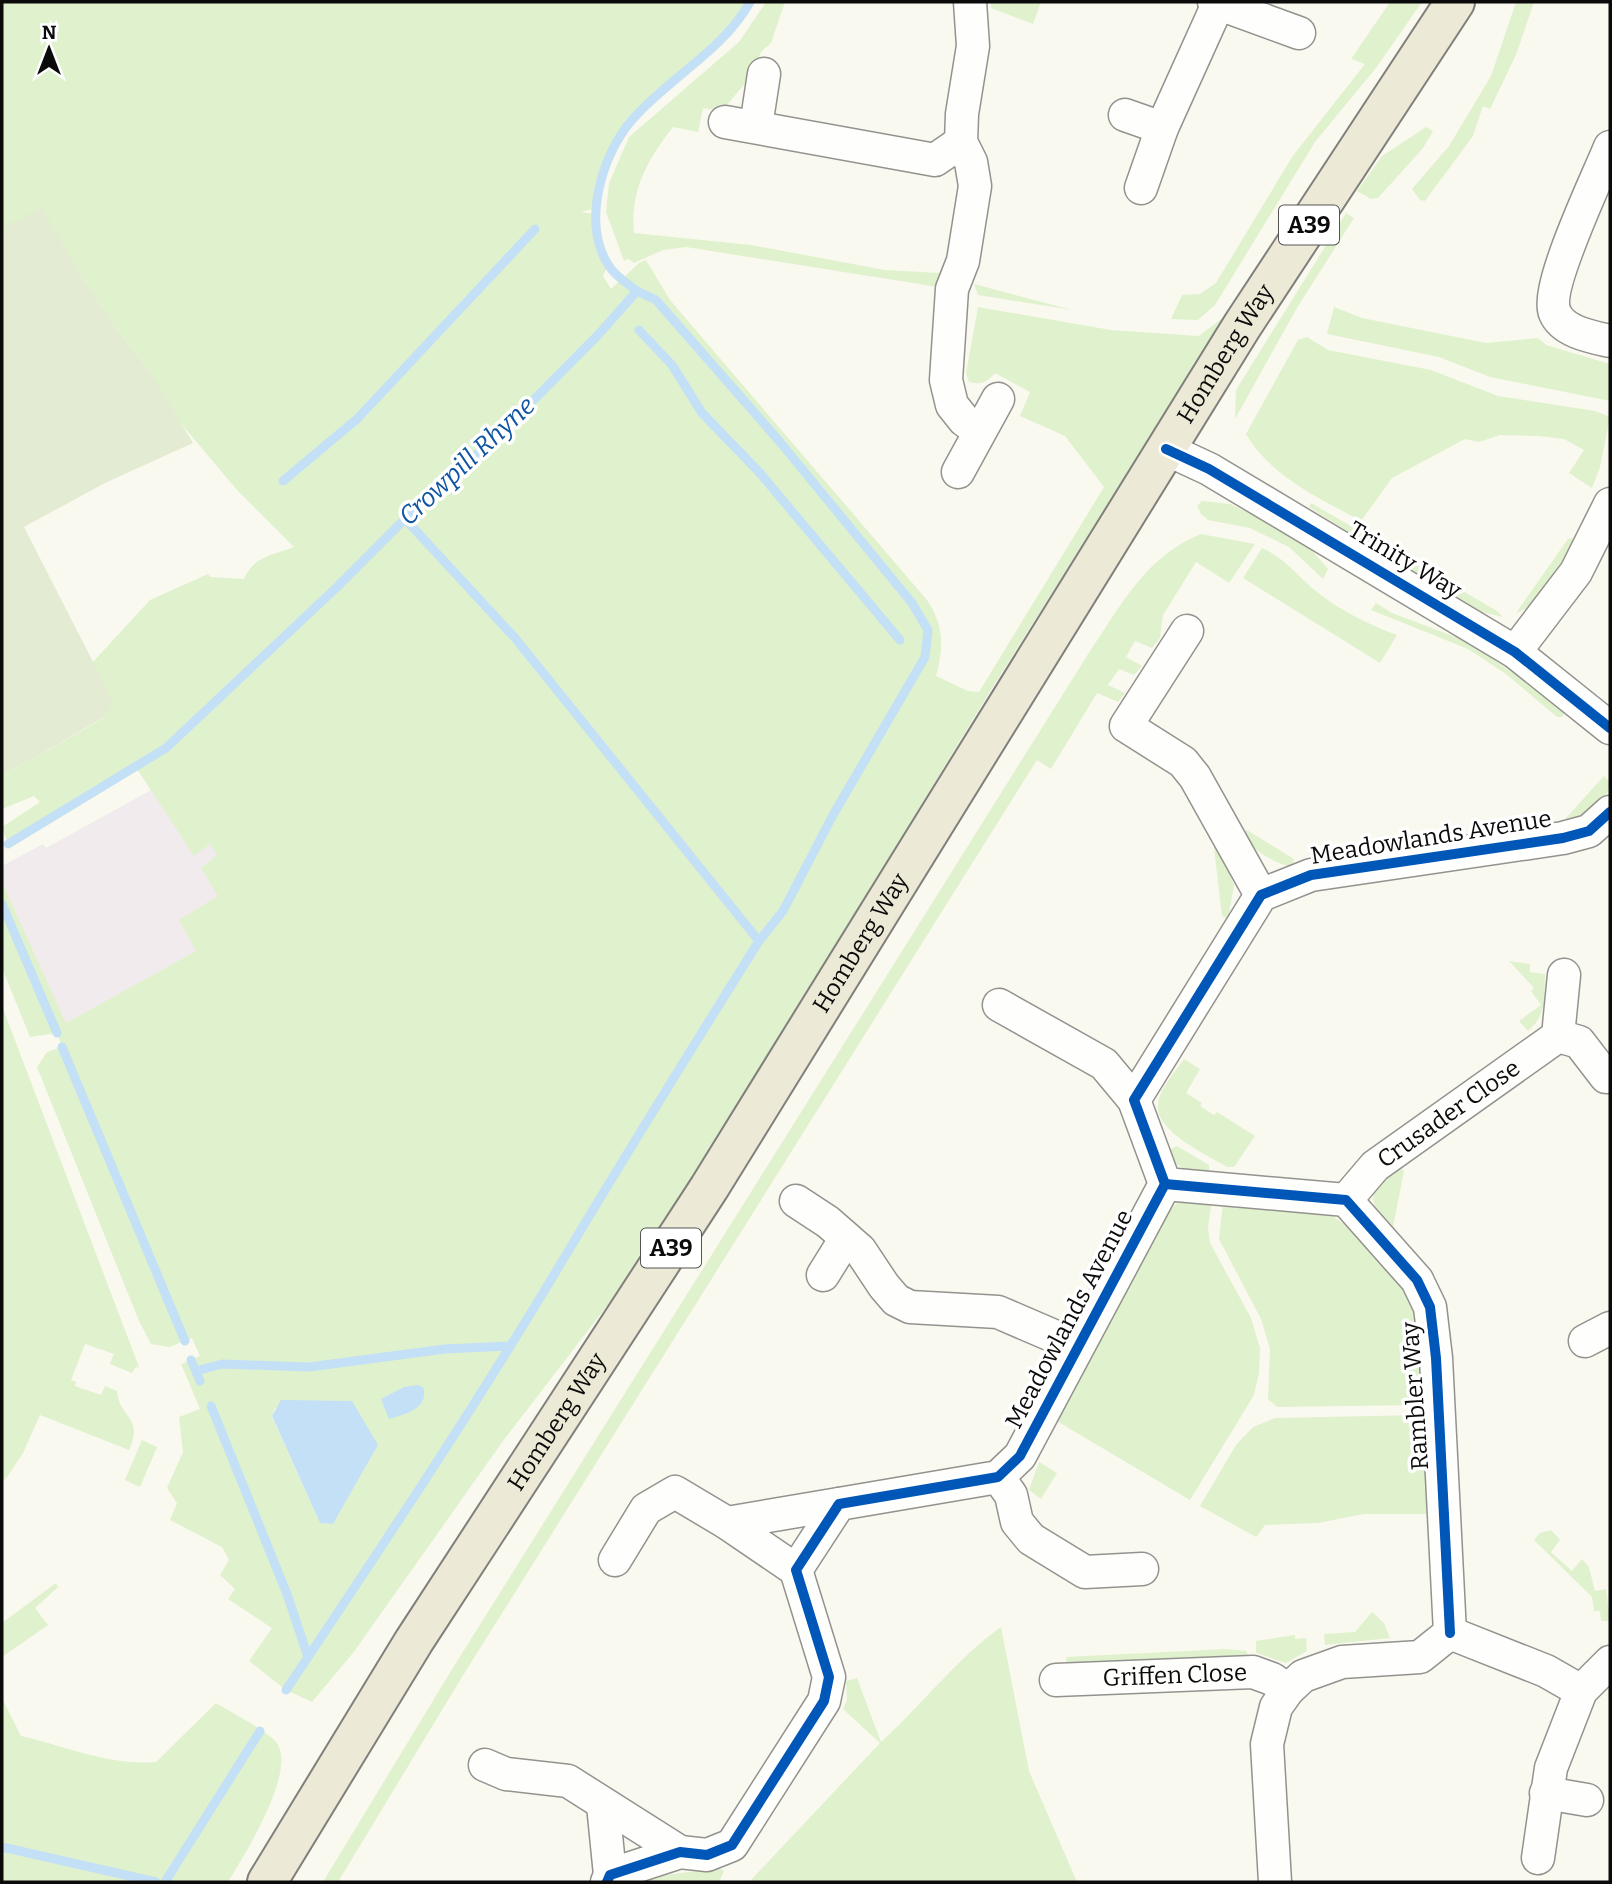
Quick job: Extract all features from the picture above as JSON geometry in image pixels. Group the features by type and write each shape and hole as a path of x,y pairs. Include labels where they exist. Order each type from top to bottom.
{"main road":[{"name":"Homberg Way","path":"267,1882 414,1641 709,1188 1166,449 1455,2"}],"street":[{"path":"970,2 974,46 962,114 961,142 971,162 975,187 963,261 952,289 946,380 952,405 979,431"},
{"path":"1141,188 1162,128 1216,3 1299,33"},
{"path":"756,126 764,74"},
{"path":"1125,115 1162,128"},
{"path":"725,122 934,160 961,142"},
{"path":"1610,147 1558,273 1552,299 1555,314 1566,326 1610,341"},
{"path":"958,472 998,399"},
{"name":"Trinity Way","path":"1166,449 1209,469 1515,652 1610,728"},
{"path":"1515,652 1576,572 1610,504"},
{"path":"1134,1100 1261,895 1195,777 1183,762 1113,719 1187,631"},
{"name":"Meadowlands Avenue","path":"1261,895 1311,875 1563,838 1588,831 1610,812"},
{"path":"1564,975 1558,1036 1579,1042 1606,1077"},
{"path":"999,1005 1104,1064 1134,1100 1165,1184 1346,1200"},
{"name":"Crusader Close","path":"1346,1200 1375,1166 1558,1036"},
{"name":"Meadowlands Avenue","path":"998,1477 1020,1456 1042,1419 1077,1346 1165,1184"},
{"name":"Rambler Way","path":"1346,1200 1416,1279 1430,1307 1436,1358 1450,1633"},
{"path":"796,1201 860,1250 896,1300 910,1307 998,1312 1077,1346"},
{"path":"822,1275 846,1238"},
{"path":"727,1523 998,1477 1011,1495 1017,1522 1031,1539 1085,1572 1142,1569"},
{"path":"485,1765 506,1774 568,1781 680,1852 708,1855 732,1845 824,1701 829,1677 796,1570 727,1523 675,1492 646,1509 615,1560"},
{"path":"796,1570 839,1504"},
{"path":"1288,1690 1303,1676 1342,1662 1420,1657 1450,1633 1546,1671 1581,1691"},
{"path":"1538,1858 1551,1768 1581,1691 1610,1662"},
{"name":"Griffen Close","path":"1056,1680 1253,1672 1272,1679 1288,1690 1276,1707 1267,1744 1275,1882"},
{"path":"1546,1793 1587,1800"},
{"path":"603,1805 609,1879 680,1852"}],"shaded area":[{"path":"151,790 194,855 210,844 218,856 218,896 196,951 66,1024 2,882 2,866 43,844 46,848"}],"green space":[{"path":"2,2 750,2 737,22 720,40 646,104 630,122 610,157 596,208 581,212 596,214 598,232 608,265 603,276 611,289 639,263 646,260 670,300 927,600 937,618 941,637 936,676 968,691 979,692 1104,487 1065,436 1020,416 1030,392 995,373 984,382 969,382 966,373 978,307 1111,330 1199,336 1225,316 986,698 656,1242 503,1441 353,1653 312,1702 286,1690 249,1661 272,1628 228,1599 235,1589 220,1575 229,1560 222,1547 170,1520 177,1503 167,1488 183,1452 179,1417 200,1409 181,1364 200,1356 192,1338 169,1347 151,1344 139,1321 37,1067 47,1052 62,1047 57,1033 30,1037 2,968 2,882 66,1023 196,951 179,920 218,896 201,868 217,855 210,844 194,856 137,769 8,844 2,827 40,802 34,796 2,809 2,776 104,718 92,663 150,600 208,574 211,577 244,579 259,561 294,547 237,490 178,420 147,367 127,344 80,274 2,229","holes":["275,1408 378,1445 333,1524 320,1523 272,1417"]},
{"path":"766,2 785,2 771,43 761,52 752,75 722,111 703,108 698,132 673,127 664,139 649,163 638,189 634,233 751,245 885,270 939,273 938,287 686,247 663,250 634,263 628,259 624,261 606,212 609,183 629,137 739,42"},
{"path":"991,2 1041,2 1033,24 991,8"},
{"path":"1390,2 1422,2 1376,68 1315,142 1215,305 1198,320 1171,319 1182,295 1200,294 1216,283 1292,157 1365,64 1351,59"},
{"path":"1516,2 1534,2 1516,55 1490,109 1483,106 1473,136 1425,201 1420,200 1412,189 1449,146 1491,76"},
{"path":"1426,127 1433,131 1423,148 1378,198 1371,199 1357,191 1382,156"},
{"path":"42,208 80,274 127,344 147,367 193,443 105,483 24,527 111,697 112,705 103,718 2,776 2,228"},
{"path":"1346,213 1354,218 1297,308 1235,419 1236,390"},
{"path":"974,284 1072,310 978,295"},
{"path":"1334,307 1362,318 1486,343 1538,338 1546,345 1610,364 1610,401 1490,377 1439,357 1327,334"},
{"path":"1307,337 1328,350 1431,370 1498,396 1595,411 1610,417 1600,467 1592,488 1569,473 1584,450 1564,439 1500,435 1479,442 1465,439 1392,478 1361,521 1313,495 1282,474 1256,449 1246,434 1298,340"},
{"path":"1202,501 1230,504 1302,539 1328,569 1323,579 1289,547 1250,528 1208,520 1197,506"},
{"path":"1311,503 1503,617 1473,610 1309,507"},
{"path":"1201,534 1255,544 1229,583 1196,562 1163,615 1160,638 1152,648 1135,641 1126,657 1142,666 1134,675 1119,669 1108,685 1125,693 1118,702 1097,693 1051,769 1037,760 462,1677 338,1882 323,1882 454,1666 1090,651 1150,568 1182,543"},
{"path":"1578,537 1559,569 1534,602 1516,613 1568,539"},
{"path":"1262,548 1283,561 1332,603 1397,635 1380,663 1243,578"},
{"path":"1376,603 1392,613 1466,641 1567,710 1562,717 1557,717 1506,674 1468,649 1371,610"},
{"path":"1604,776 1610,782 1601,802 1589,813 1568,824 1566,818"},
{"path":"1247,830 1294,859 1293,867 1278,863 1257,850 1240,834"},
{"path":"1218,846 1234,885 1228,919 1222,916 1214,848"},
{"path":"1509,961 1530,964 1530,972 1545,974 1544,998 1539,1019 1528,1031 1519,1021 1541,1005 1531,991 1534,988"},
{"path":"2,1006 139,1367 132,1373 110,1364 114,1354 85,1344 71,1380 76,1382 75,1386 101,1395 105,1386 117,1391 134,1430 129,1450 40,1415 23,1453 5,1480 2,1478"},
{"path":"1184,1059 1200,1069 1186,1093 1214,1115 1217,1112 1255,1136 1234,1167 1227,1167 1183,1140 1164,1123 1159,1113 1158,1102 1162,1091"},
{"path":"1177,1146 1209,1165 1209,1174 1189,1170 1174,1162 1166,1151"},
{"path":"1399,1165 1404,1171 1392,1232 1377,1211 1373,1196 1380,1182"},
{"path":"1187,1199 1212,1201 1208,1227 1210,1243 1251,1318 1260,1348 1259,1373 1254,1395 1190,1500 1055,1420 1166,1215 1177,1203"},
{"path":"1223,1203 1286,1205 1320,1210 1345,1225 1374,1252 1400,1283 1414,1309 1421,1345 1422,1405 1277,1407 1268,1399 1270,1349 1261,1319 1219,1239"},
{"path":"1421,1415 1422,1430 1427,1431 1429,1514 1364,1514 1318,1523 1265,1525 1256,1537 1200,1506 1236,1445 1253,1427 1275,1418"},
{"path":"142,1440 157,1447 140,1487 125,1480"},
{"path":"1039,1462 1057,1473 1041,1499 1029,1490"},
{"path":"1551,1530 1560,1540 1551,1552 1572,1571 1582,1559 1589,1567 1595,1591 1606,1589 1610,1621 1601,1621 1600,1611 1594,1611 1592,1597 1534,1540 1540,1533"},
{"path":"56,1583 58,1587 35,1608 48,1625 2,1657 2,1623"},
{"path":"1372,1612 1384,1623 1390,1638 1325,1645 1324,1634 1355,1632"},
{"path":"1001,1627 1029,1771 1077,1882 749,1882 880,1743 843,1709 847,1700 846,1681 857,1678 881,1742 969,1653"},
{"path":"1295,1635 1295,1639 1306,1638 1307,1651 1286,1663 1256,1653 1256,1641"},
{"path":"1226,1649 1247,1651 1248,1660 1067,1667 1066,1657"},
{"path":"2,1698 21,1736 121,1761 156,1762 216,1703 268,1735 278,1745 281,1758 280,1775 265,1815 228,1882 2,1882"},
{"path":"719,1868 724,1871 719,1882 636,1882 642,1878"}],"water":[{"path":"404,1387 423,1387 424,1394 419,1405 408,1413 389,1419 381,1399"},
{"path":"281,1400 352,1401 378,1445 333,1524 320,1523 272,1416"}],"waterway":[{"name":"Crowpill Rhyne","path":"8,844 166,748 337,587 432,492 495,439 599,334 637,291 612,270 601,249 596,210 604,170 621,134 632,120 710,50 739,19 750,2"},
{"path":"283,481 357,419 535,229"},
{"path":"286,1690 467,1416 759,941 783,911 833,815 925,657 928,630 912,603 780,442 656,300 637,291"},
{"path":"639,330 672,365 702,413 759,472 900,640"},
{"path":"406,520 515,638 759,941"},
{"path":"2,904 57,1033"},
{"path":"62,1047 185,1341"},
{"path":"196,1371 222,1364 309,1367 445,1349 509,1346"},
{"path":"191,1360 200,1381"},
{"path":"211,1406 287,1594 308,1657"},
{"path":"165,1882 260,1731"},
{"path":"2,1847 156,1882"}],"cycle path":[{"path":"1166,449 1209,469 1515,652 1610,728"},
{"path":"607,1882 610,1875 680,1852 707,1855 732,1845 824,1701 829,1677 796,1570 839,1504 998,1477 1020,1456 1165,1184 1134,1100 1261,895 1311,875 1563,838 1589,831 1610,812"},
{"path":"1165,1184 1346,1200 1417,1280 1430,1307 1436,1358 1450,1633"}]}
